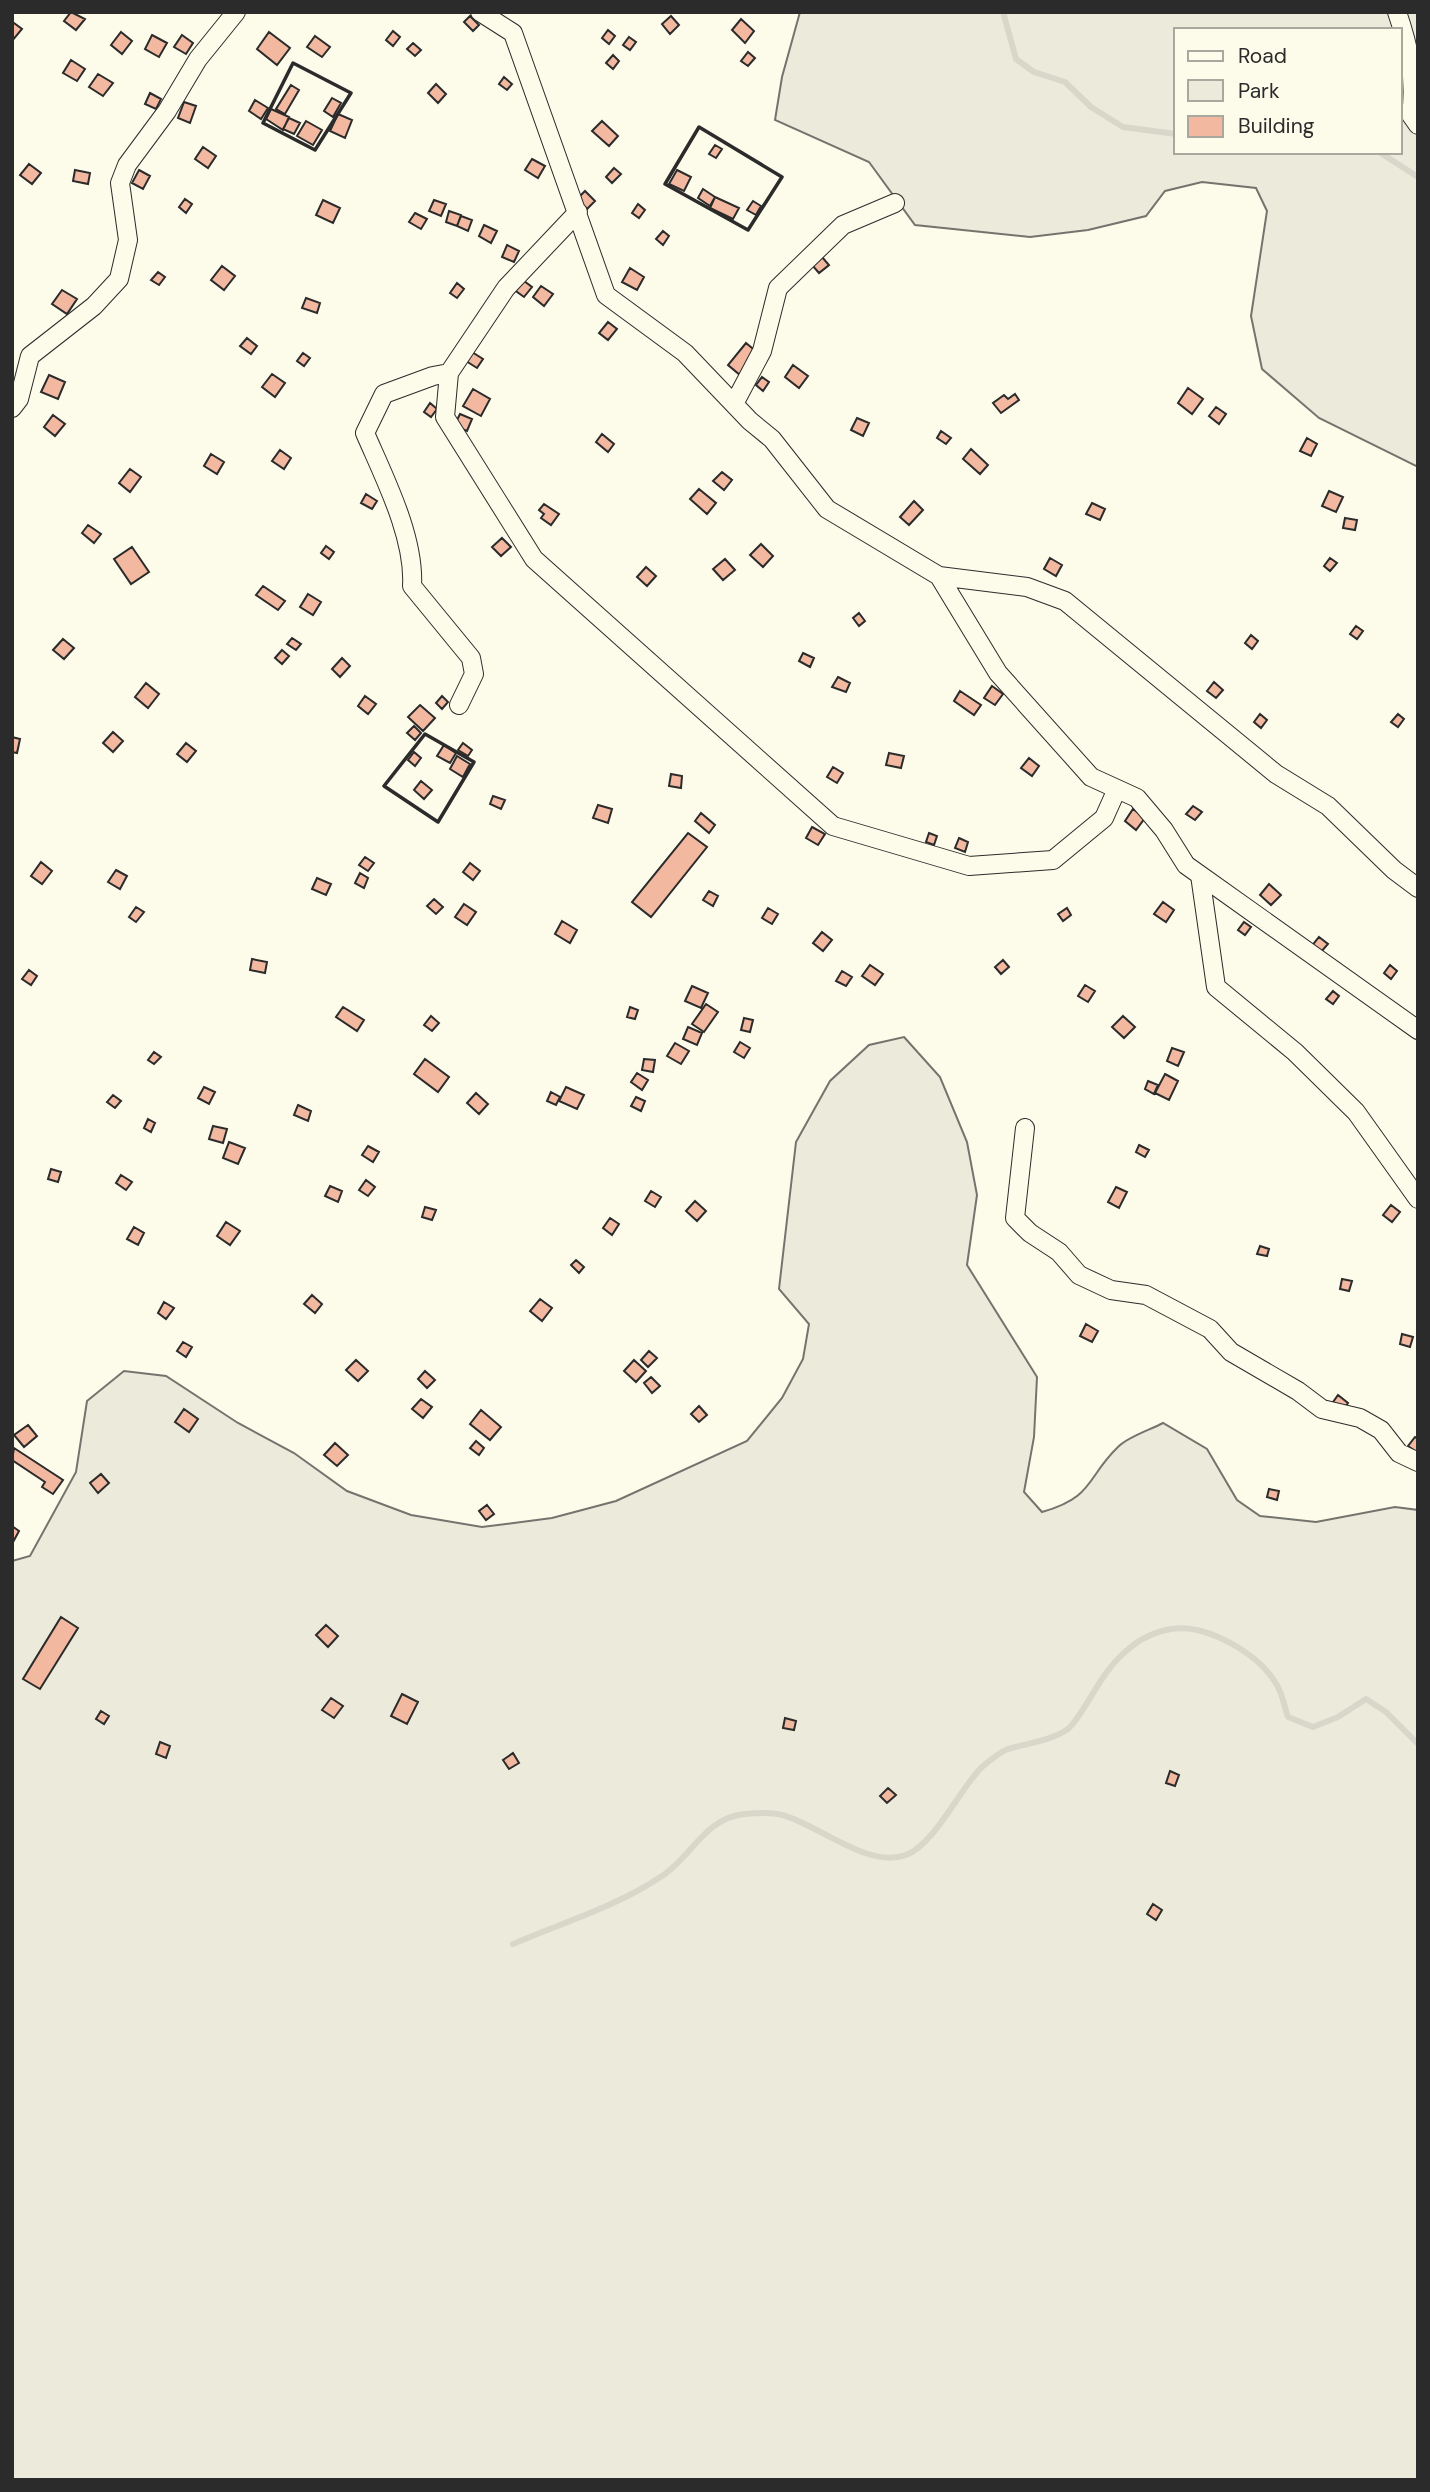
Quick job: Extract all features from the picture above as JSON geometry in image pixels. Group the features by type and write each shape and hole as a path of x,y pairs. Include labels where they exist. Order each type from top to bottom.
{"street":[{"path":"12,408 19,399 30,356 94,306 119,279 128,240 120,183 127,164 167,111 198,59 236,12"},
{"path":"480,12 513,33 606,295 685,353 735,402 750,421 772,439 827,509 939,576 1027,587 1065,601 1276,774 1328,806 1418,888"},
{"path":"1396,12 1407,41 1416,89 1411,115 1418,125"},
{"path":"735,402 762,351 778,288 843,225 895,202"},
{"path":"578,212 506,288 449,373 445,417 534,559 833,827 969,866 1053,860 1104,818 1117,789"},
{"path":"449,373 384,394 365,433 387,483 412,561 412,586 471,658 474,674 459,705"},
{"path":"939,576 998,673 1091,777 1137,798 1164,830 1186,865 1418,1030"},
{"path":"1200,875 1216,987 1295,1052 1356,1112 1418,1199"},
{"path":"1025,1128 1015,1218 1030,1233 1059,1252 1079,1275 1111,1290 1146,1295 1210,1329 1231,1352 1298,1391 1322,1409 1360,1418 1381,1430 1399,1453 1418,1462"}],"green space":[{"path":"800,12 1418,12 1418,467 1319,418 1262,369 1251,316 1267,211 1256,188 1202,182 1165,191 1146,216 1088,230 1030,237 915,225 869,162 775,120 782,77"},
{"path":"904,1037 940,1077 967,1142 977,1195 967,1265 1037,1377 1034,1437 1024,1492 1042,1512 1072,1500 1088,1485 1119,1446 1163,1423 1207,1449 1237,1500 1260,1516 1316,1522 1395,1507 1418,1510 1418,2480 12,2480 12,1561 30,1556 76,1472 87,1401 124,1371 166,1376 238,1423 294,1453 347,1491 411,1515 482,1527 552,1518 616,1501 747,1441 782,1398 803,1359 809,1324 779,1289 796,1142 830,1081 869,1045"}],"building":[{"path":"71,12 85,19 76,30 64,21"},
{"path":"470,16 479,25 473,31 464,22"},
{"path":"671,16 679,25 670,34 662,24"},
{"path":"741,19 754,31 745,43 732,30"},
{"path":"14,23 22,29 12,41 12,25"},
{"path":"608,30 615,36 609,44 602,38"},
{"path":"393,31 400,37 393,46 386,40"},
{"path":"121,32 132,41 122,54 111,45"},
{"path":"269,32 290,48 277,65 257,49"},
{"path":"152,35 167,43 159,57 145,49"},
{"path":"182,35 193,43 186,54 174,47"},
{"path":"315,36 330,47 322,57 307,47"},
{"path":"629,37 636,42 630,50 623,45"},
{"path":"413,43 421,50 415,56 407,49"},
{"path":"748,52 755,58 748,66 741,61"},
{"path":"613,55 619,61 613,69 606,63"},
{"path":"71,60 85,69 77,81 63,73"},
{"path":"98,74 113,83 103,96 89,87"},
{"path":"504,77 512,84 507,90 499,84"},
{"path":"436,84 446,94 438,103 428,93"},
{"path":"291,85 299,90 285,114 276,109"},
{"path":"150,93 161,99 156,109 145,104"},
{"path":"332,98 341,103 333,117 324,111"},
{"path":"255,100 268,108 261,119 249,111"},
{"path":"184,102 196,106 190,123 178,118"},
{"path":"271,109 289,117 283,130 266,119"},
{"path":"338,114 352,120 345,138 330,131"},
{"path":"289,118 300,123 294,134 283,129"},
{"path":"306,121 322,130 313,145 297,136"},
{"path":"602,121 618,136 609,146 592,131"},
{"path":"715,145 722,149 716,158 709,154"},
{"path":"203,147 216,156 208,168 195,159"},
{"path":"532,159 545,166 538,178 525,170"},
{"path":"29,164 41,173 32,184 20,175"},
{"path":"614,168 621,174 612,183 606,177"},
{"path":"75,170 90,173 88,184 73,181"},
{"path":"139,170 150,176 143,189 132,183"},
{"path":"677,170 691,177 684,191 669,184"},
{"path":"703,189 715,197 710,206 698,198"},
{"path":"585,191 595,201 587,209 577,199"},
{"path":"715,197 739,208 733,219 710,208"},
{"path":"185,199 192,204 186,213 179,207"},
{"path":"323,200 340,208 333,223 316,215"},
{"path":"434,200 446,204 441,216 429,211"},
{"path":"753,201 761,206 756,215 747,210"},
{"path":"638,204 645,210 639,218 632,213"},
{"path":"449,211 461,215 457,226 446,222"},
{"path":"415,213 427,219 421,229 409,222"},
{"path":"461,216 472,220 468,231 457,226"},
{"path":"484,225 497,231 491,243 479,236"},
{"path":"663,231 669,236 663,245 656,239"},
{"path":"507,245 519,251 514,262 502,257"},
{"path":"822,257 829,265 819,273 812,265"},
{"path":"222,266 235,276 224,290 211,280"},
{"path":"630,268 644,277 637,290 622,282"},
{"path":"158,272 165,277 159,285 151,280"},
{"path":"520,278 532,287 524,297 513,289"},
{"path":"457,283 464,289 457,298 450,293"},
{"path":"541,286 553,294 544,306 533,297"},
{"path":"62,290 77,299 67,314 52,304"},
{"path":"306,298 320,303 317,313 302,308"},
{"path":"608,322 617,329 608,340 599,333"},
{"path":"247,338 257,346 251,354 240,346"},
{"path":"746,343 758,353 740,375 728,365"},
{"path":"472,352 483,359 477,368 466,361"},
{"path":"303,353 310,358 304,366 297,361"},
{"path":"793,365 808,376 799,388 785,377"},
{"path":"272,374 285,383 275,397 262,387"},
{"path":"49,375 65,382 58,399 41,392"},
{"path":"762,377 769,382 763,391 756,385"},
{"path":"1188,388 1203,399 1192,414 1178,403"},
{"path":"473,389 490,399 481,416 463,406"},
{"path":"1015,394 1019,400 1001,413 993,403 1004,395 1008,399"},
{"path":"430,403 437,409 431,417 424,412"},
{"path":"1216,407 1226,414 1219,424 1209,416"},
{"path":"460,414 472,419 467,431 454,426"},
{"path":"53,415 65,424 55,436 44,427"},
{"path":"857,418 869,423 863,436 851,430"},
{"path":"941,431 951,438 946,444 937,438"},
{"path":"602,434 614,444 608,452 596,442"},
{"path":"1307,438 1317,444 1311,456 1300,451"},
{"path":"971,449 988,465 980,474 963,459"},
{"path":"280,450 291,458 284,469 272,461"},
{"path":"211,454 224,462 217,474 204,466"},
{"path":"130,469 141,477 130,492 119,483"},
{"path":"722,472 732,480 724,490 713,481"},
{"path":"699,489 716,503 707,514 690,499"},
{"path":"1329,491 1343,497 1336,512 1322,506"},
{"path":"366,494 377,501 372,509 361,503"},
{"path":"914,501 923,510 909,525 900,517"},
{"path":"1092,503 1105,509 1100,520 1086,514"},
{"path":"544,504 559,514 551,525 541,518 544,514 539,510"},
{"path":"1345,518 1357,520 1355,530 1343,528"},
{"path":"88,525 101,534 94,543 82,533"},
{"path":"502,538 511,547 501,556 492,547"},
{"path":"761,544 773,556 763,567 750,555"},
{"path":"326,546 334,552 329,559 321,553"},
{"path":"132,547 149,572 131,584 114,559"},
{"path":"1050,558 1062,565 1056,576 1044,569"},
{"path":"1330,558 1337,563 1330,571 1324,566"},
{"path":"725,559 735,570 723,580 713,569"},
{"path":"646,567 656,576 647,586 637,577"},
{"path":"263,586 285,601 278,610 256,595"},
{"path":"308,594 321,602 313,615 300,607"},
{"path":"859,613 865,621 859,626 853,618"},
{"path":"1356,626 1363,631 1357,639 1350,634"},
{"path":"1251,635 1258,641 1252,649 1245,643"},
{"path":"292,638 301,644 296,650 287,644"},
{"path":"63,639 74,648 64,659 53,650"},
{"path":"282,650 289,656 282,664 275,658"},
{"path":"803,653 814,658 810,667 799,661"},
{"path":"342,658 350,666 340,677 332,669"},
{"path":"838,677 850,683 846,692 832,687"},
{"path":"1214,682 1223,690 1216,698 1207,691"},
{"path":"146,683 159,694 148,708 135,697"},
{"path":"992,686 1003,694 995,705 984,698"},
{"path":"960,691 981,705 974,715 954,701"},
{"path":"365,696 376,704 368,714 358,706"},
{"path":"442,696 448,702 442,709 436,703"},
{"path":"420,705 435,718 423,731 408,717"},
{"path":"1260,714 1267,720 1261,728 1254,722"},
{"path":"1398,714 1404,719 1398,727 1391,722"},
{"path":"414,726 421,733 415,740 407,733"},
{"path":"113,732 123,741 113,752 103,743"},
{"path":"12,737 20,739 17,753 12,752"},
{"path":"186,743 196,751 187,762 177,754"},
{"path":"463,743 472,750 468,756 458,750"},
{"path":"444,745 456,753 450,763 437,756"},
{"path":"414,752 421,758 415,766 408,760"},
{"path":"889,753 904,756 901,768 886,765"},
{"path":"457,756 470,764 463,777 450,769"},
{"path":"1029,758 1039,766 1032,776 1021,768"},
{"path":"833,767 843,773 837,783 827,777"},
{"path":"671,774 682,776 681,788 669,786"},
{"path":"421,781 432,790 424,799 414,790"},
{"path":"493,796 505,800 501,809 490,804"},
{"path":"598,805 612,809 608,823 593,818"},
{"path":"1193,806 1202,812 1195,820 1186,814"},
{"path":"1133,809 1145,818 1136,830 1125,821"},
{"path":"701,813 715,825 709,833 695,821"},
{"path":"812,827 825,834 818,845 806,838"},
{"path":"688,833 707,847 651,917 632,902"},
{"path":"929,833 937,836 934,845 926,842"},
{"path":"959,838 968,842 965,852 955,848"},
{"path":"365,857 374,863 368,871 359,865"},
{"path":"41,862 52,871 42,884 31,876"},
{"path":"470,863 480,871 473,880 463,872"},
{"path":"116,870 127,876 120,889 108,882"},
{"path":"360,873 368,878 364,888 355,883"},
{"path":"317,878 331,884 326,895 312,889"},
{"path":"1269,884 1281,895 1271,905 1260,895"},
{"path":"709,891 718,896 713,906 703,900"},
{"path":"434,899 443,907 436,914 427,906"},
{"path":"1163,902 1174,910 1166,922 1154,914"},
{"path":"464,904 476,912 467,925 455,917"},
{"path":"136,907 144,912 136,922 129,917"},
{"path":"768,908 778,914 772,924 762,918"},
{"path":"1067,908 1071,915 1063,921 1058,914"},
{"path":"562,921 577,930 570,943 555,934"},
{"path":"1244,922 1251,927 1245,935 1238,930"},
{"path":"822,932 832,940 823,951 813,943"},
{"path":"1319,937 1328,944 1321,952 1311,947"},
{"path":"252,959 267,962 265,973 250,970"},
{"path":"1003,960 1009,967 1001,974 995,967"},
{"path":"870,965 883,974 875,985 862,976"},
{"path":"1390,965 1397,971 1391,979 1384,973"},
{"path":"29,970 37,976 31,985 22,979"},
{"path":"842,971 852,977 846,986 836,981"},
{"path":"1085,985 1095,991 1088,1002 1078,996"},
{"path":"692,986 708,993 701,1008 685,1001"},
{"path":"1333,991 1339,996 1333,1004 1326,999"},
{"path":"706,1004 718,1012 704,1032 692,1024"},
{"path":"343,1007 364,1020 357,1031 336,1017"},
{"path":"630,1007 638,1010 635,1019 627,1017"},
{"path":"431,1016 439,1023 432,1031 424,1025"},
{"path":"1123,1016 1135,1027 1124,1038 1112,1027"},
{"path":"744,1018 753,1020 750,1032 741,1030"},
{"path":"688,1027 702,1033 697,1045 683,1039"},
{"path":"740,1042 750,1048 744,1058 734,1052"},
{"path":"675,1043 689,1051 681,1064 667,1056"},
{"path":"1172,1048 1184,1052 1178,1066 1167,1061"},
{"path":"154,1052 161,1057 154,1064 148,1060"},
{"path":"425,1059 449,1077 438,1092 414,1074"},
{"path":"644,1059 655,1060 653,1072 642,1070"},
{"path":"637,1073 648,1080 642,1090 631,1082"},
{"path":"1165,1074 1178,1081 1169,1100 1155,1093"},
{"path":"1148,1081 1158,1085 1154,1094 1145,1089"},
{"path":"204,1087 215,1092 209,1104 198,1098"},
{"path":"566,1087 584,1095 577,1109 559,1101"},
{"path":"551,1092 560,1097 556,1105 547,1101"},
{"path":"476,1093 488,1104 479,1114 467,1103"},
{"path":"113,1095 121,1101 115,1108 107,1102"},
{"path":"636,1097 645,1101 641,1111 631,1106"},
{"path":"298,1105 311,1111 308,1121 294,1115"},
{"path":"148,1119 155,1123 151,1132 144,1128"},
{"path":"213,1126 227,1129 223,1143 209,1139"},
{"path":"229,1142 245,1148 238,1164 223,1158"},
{"path":"1139,1145 1149,1150 1145,1157 1136,1152"},
{"path":"368,1146 379,1152 373,1162 362,1155"},
{"path":"51,1169 61,1172 58,1182 48,1179"},
{"path":"121,1175 132,1182 126,1190 116,1183"},
{"path":"366,1180 375,1187 368,1196 359,1190"},
{"path":"330,1186 342,1191 338,1202 325,1196"},
{"path":"1116,1187 1127,1192 1119,1208 1108,1202"},
{"path":"651,1191 661,1197 655,1207 645,1201"},
{"path":"695,1201 706,1211 697,1221 686,1211"},
{"path":"1391,1205 1400,1212 1392,1222 1383,1215"},
{"path":"425,1207 436,1210 432,1220 422,1217"},
{"path":"610,1218 619,1224 612,1235 603,1228"},
{"path":"226,1222 240,1231 230,1245 217,1236"},
{"path":"134,1227 144,1233 138,1245 127,1239"},
{"path":"1260,1246 1269,1249 1267,1256 1257,1254"},
{"path":"576,1260 584,1267 579,1273 571,1265"},
{"path":"1342,1279 1352,1281 1349,1291 1340,1289"},
{"path":"312,1295 322,1304 315,1313 304,1304"},
{"path":"540,1299 552,1308 542,1321 530,1311"},
{"path":"164,1302 174,1308 166,1319 158,1313"},
{"path":"1086,1324 1098,1331 1092,1342 1080,1336"},
{"path":"1402,1334 1413,1337 1410,1347 1400,1344"},
{"path":"183,1342 192,1347 186,1357 177,1351"},
{"path":"649,1351 657,1358 648,1367 641,1360"},
{"path":"356,1360 368,1371 358,1381 346,1370"},
{"path":"634,1360 646,1371 636,1382 624,1371"},
{"path":"425,1371 435,1380 427,1388 418,1379"},
{"path":"651,1377 660,1386 652,1393 644,1383"},
{"path":"1338,1395 1348,1403 1341,1413 1331,1405"},
{"path":"421,1399 432,1407 423,1418 412,1409"},
{"path":"699,1406 707,1415 699,1422 691,1414"},
{"path":"184,1409 198,1419 189,1432 175,1422"},
{"path":"481,1410 501,1427 490,1440 470,1424"},
{"path":"28,1425 37,1436 24,1447 14,1435"},
{"path":"1415,1437 1418,1439 1418,1453 1408,1446"},
{"path":"476,1441 484,1448 479,1455 470,1448"},
{"path":"335,1443 348,1455 337,1466 324,1455"},
{"path":"14,1448 63,1480 53,1494 42,1487 45,1482 12,1460"},
{"path":"101,1474 109,1483 98,1493 90,1483"},
{"path":"1269,1489 1279,1491 1277,1500 1267,1497"},
{"path":"487,1505 494,1514 486,1520 479,1511"},
{"path":"12,1526 19,1531 12,1544"},
{"path":"61,1617 78,1628 40,1689 23,1679"},
{"path":"326,1625 338,1636 328,1647 316,1635"},
{"path":"402,1694 418,1702 407,1724 391,1716"},
{"path":"331,1698 343,1706 334,1718 322,1710"},
{"path":"101,1711 109,1716 104,1724 96,1719"},
{"path":"785,1718 796,1721 794,1730 783,1728"},
{"path":"160,1742 170,1746 166,1758 156,1754"},
{"path":"513,1753 519,1763 509,1769 503,1760"},
{"path":"1170,1771 1179,1775 1175,1786 1166,1783"},
{"path":"888,1788 896,1795 887,1803 880,1796"},
{"path":"1153,1904 1162,1910 1156,1920 1147,1914"}],"waterway":[{"path":"1003,12 1016,59 1034,72 1065,82 1091,107 1123,127 1174,134"},
{"path":"1382,154 1418,177"},
{"path":"513,1944 608,1905 644,1887 672,1868 709,1830 731,1817 754,1813 778,1814 859,1851 891,1858 906,1855 927,1840 982,1767 1008,1749 1067,1730 1117,1660 1141,1640 1164,1630 1185,1628 1215,1635 1243,1651 1267,1671 1275,1682 1288,1717 1313,1727 1338,1717 1366,1699 1386,1712 1418,1744"}],"wall":[{"path":"293,63 351,93 315,150 263,123 293,63"},
{"path":"699,127 782,177 748,230 665,184 699,127"},
{"path":"425,734 474,762 438,822 384,786 425,734"}]}
